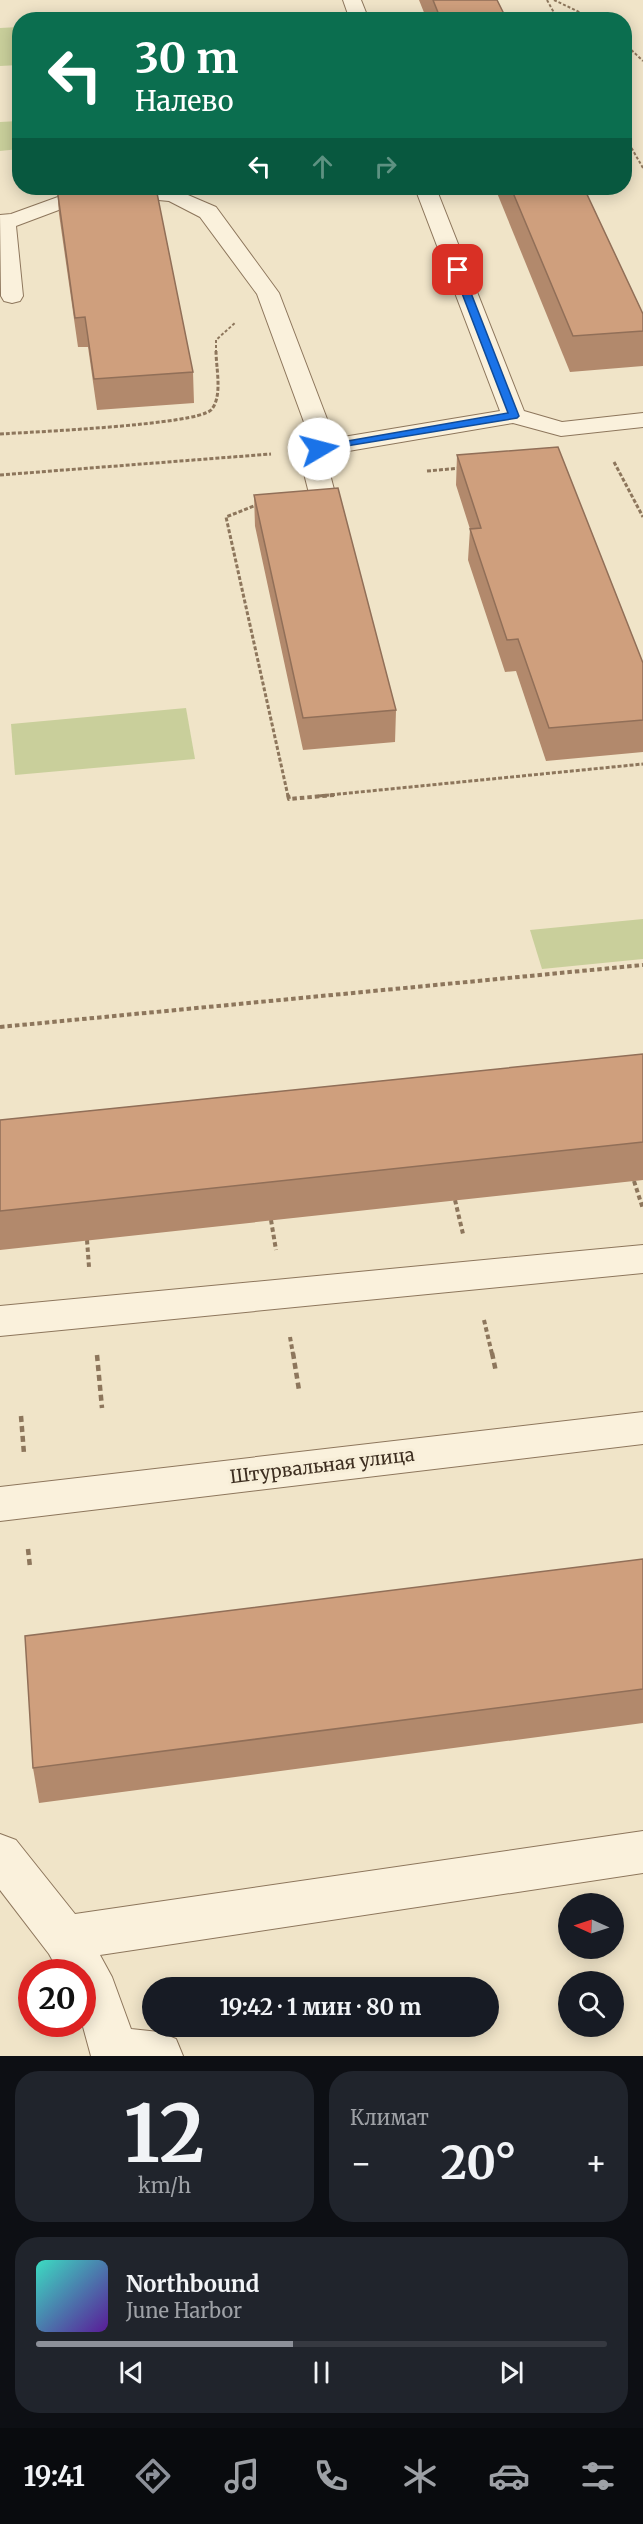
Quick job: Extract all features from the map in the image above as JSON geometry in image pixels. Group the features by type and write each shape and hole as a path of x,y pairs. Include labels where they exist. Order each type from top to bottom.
{"street":[{"path":"12,296 2,222 15,220 69,199 122,195"},
{"path":"174,195 208,212 268,293 320,433 322,491"},
{"path":"428,195 514,416"},
{"path":"321,449 514,416 561,429 643,420"},
{"path":"0,1321 643,1259"},
{"name":"Штурвальная улица","path":"0,1503 643,1428"},
{"path":"65,1938 643,1852"},
{"path":"0,1855 65,1938 130,2054"}],"path":[{"path":"554,0 579,12"},
{"path":"632,51 643,61"},
{"path":"632,149 643,168"},
{"path":"0,434 179,420 209,412 217,400 216,340 268,293"},
{"path":"0,475 321,449"},
{"path":"610,454 643,517"},
{"path":"424,471 470,467"},
{"path":"322,491 226,517 289,798 643,764"},
{"path":"0,1027 643,965"},
{"path":"634,1181 643,1209"},
{"path":"473,1276 496,1372"},
{"path":"283,1294 299,1390"},
{"path":"93,1312 102,1408"},
{"path":"21,1416 24,1458"}],"green space":[{"path":"12,27 12,65 0,66 0,28"},
{"path":"12,121 12,150 0,151 0,122"},
{"path":"186,708 195,759 15,775 11,724"},
{"path":"643,919 643,959 542,969 530,930"}],"building":[{"path":"433,0 497,0 503,12 438,12"},
{"path":"58,195 157,195 193,372 94,379 85,317 75,318"},
{"path":"514,195 587,195 643,314 643,331 573,336"},
{"path":"558,447 643,663 643,720 549,728 518,639 507,640 470,529 481,528 457,455"},
{"path":"338,488 396,710 303,718 254,495"},
{"path":"643,1054 643,1142 0,1211 0,1120"},
{"path":"643,1559 643,1689 33,1768 25,1636"}],"route":[{"path":"319,449 514,416 458,270"}]}
